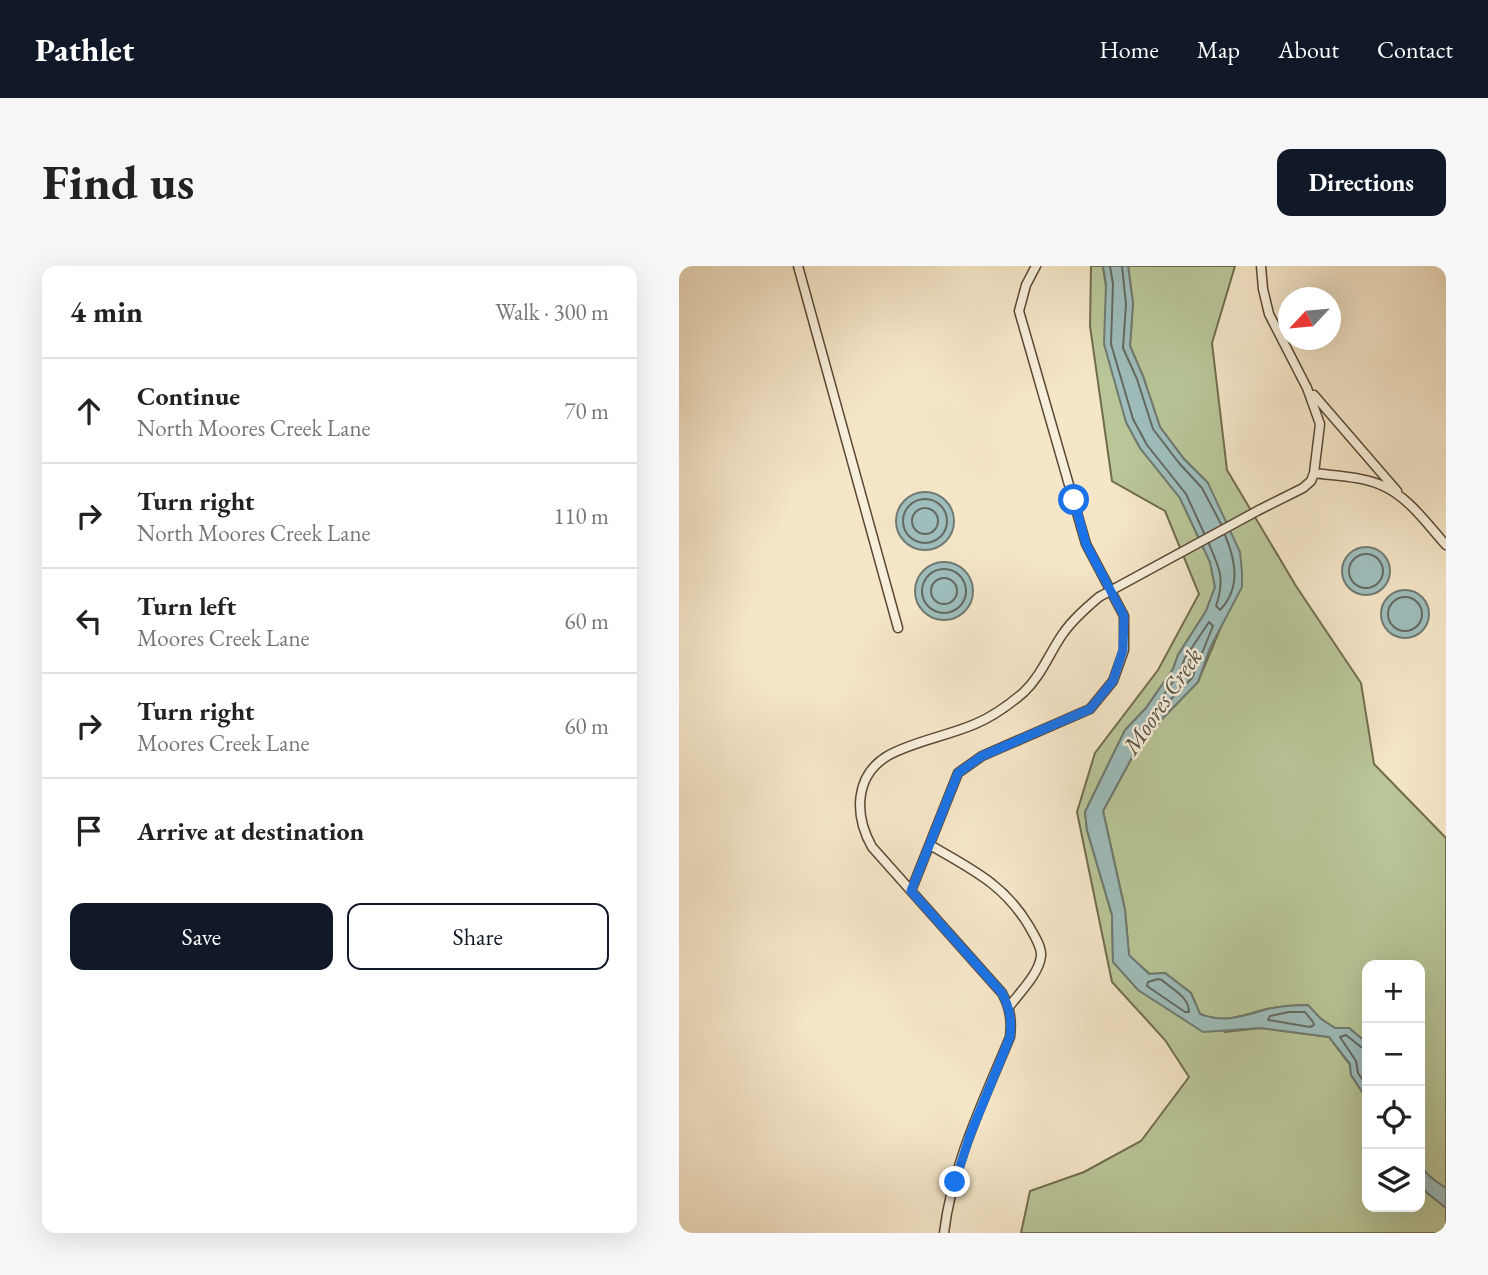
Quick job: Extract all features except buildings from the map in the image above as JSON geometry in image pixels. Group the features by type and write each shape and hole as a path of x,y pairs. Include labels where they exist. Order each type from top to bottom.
{"lane":[{"path":"798,266 898,628"},
{"path":"911,891 958,773 982,756 1090,709 1113,681 1123,650 1124,616 1086,544 1019,311 1025,285 1036,266"},
{"path":"944,1233 955,1182 970,1135 1010,1037 1012,1022 1002,993 872,847 860,822 861,788 877,764 890,754 976,724 998,712 1025,691 1040,674 1063,633 1099,597 1303,488 1314,473 1320,424 1307,388 1269,314 1261,266"},
{"path":"1307,388 1446,545"},
{"path":"1314,473 1360,479 1381,485 1408,503"},
{"path":"930,845 990,880 1020,910 1035,936 1041,954 1038,967 1009,1007"}],"green space":[{"path":"1091,266 1103,266 1126,422 1140,448 1180,498 1210,562 1215,587 1206,611 1178,655 1173,669 1146,708 1125,730 1085,812 1087,830 1112,915 1113,962 1225,1032 1261,1028 1329,1037 1350,1065 1351,1075 1362,1092 1362,1212 1425,1212 1425,1191 1446,1208 1446,1233 1021,1233 1030,1191 1084,1172 1141,1141 1189,1077 1165,1040 1112,982 1077,812 1095,753 1158,670 1199,594 1165,511 1112,481 1090,326"},
{"path":"1128,266 1235,266 1212,343 1227,470 1296,586 1361,683 1374,764 1446,838 1446,1188 1425,1171 1425,960 1362,960 1362,1039 1349,1028 1335,1028 1307,1005 1274,1008 1224,1019 1208,1017 1200,1014 1191,993 1165,973 1150,974 1129,956 1125,910 1103,811 1136,750 1198,682 1223,622 1208,483 1184,459 1160,427 1130,346 1133,303"}],"water":[{"name":"Moores Creek","path":"1103,266 1128,266 1133,303 1130,346 1160,427 1184,459 1208,483 1240,552 1242,572 1242,587 1210,648 1198,682 1136,750 1103,811 1125,910 1129,955 1149,974 1165,973 1191,993 1200,1014 1208,1017 1232,1018 1275,1008 1308,1005 1321,1019 1335,1028 1349,1028 1362,1039 1362,1092 1351,1075 1350,1064 1329,1037 1261,1028 1203,1032 1138,990 1113,962 1112,915 1087,830 1085,812 1125,730 1146,708 1173,669 1178,655 1206,611 1215,587 1210,562 1180,498 1140,448 1126,422 1104,344 1106,284"},
{"path":"925,492 936,494 949,505 954,521 952,532 941,545 925,550 914,548 901,537 896,521 898,510 909,497"},
{"path":"1366,547 1383,554 1390,571 1383,588 1366,595 1349,588 1342,571 1349,554"},
{"path":"944,562 955,564 968,575 973,591 971,602 960,615 944,620 933,618 920,607 915,591 917,580 928,567"},
{"path":"1405,590 1422,597 1429,614 1422,631 1405,638 1388,631 1381,614 1388,597"},
{"path":"1425,1171 1446,1188 1446,1208 1425,1191"}],"route":[{"path":"955,1182 970,1135 1010,1037 1012,1022 1002,993 911,891 958,773 982,756 1019,738 1090,709 1113,681 1123,650 1124,616 1086,544 1074,500"}]}
